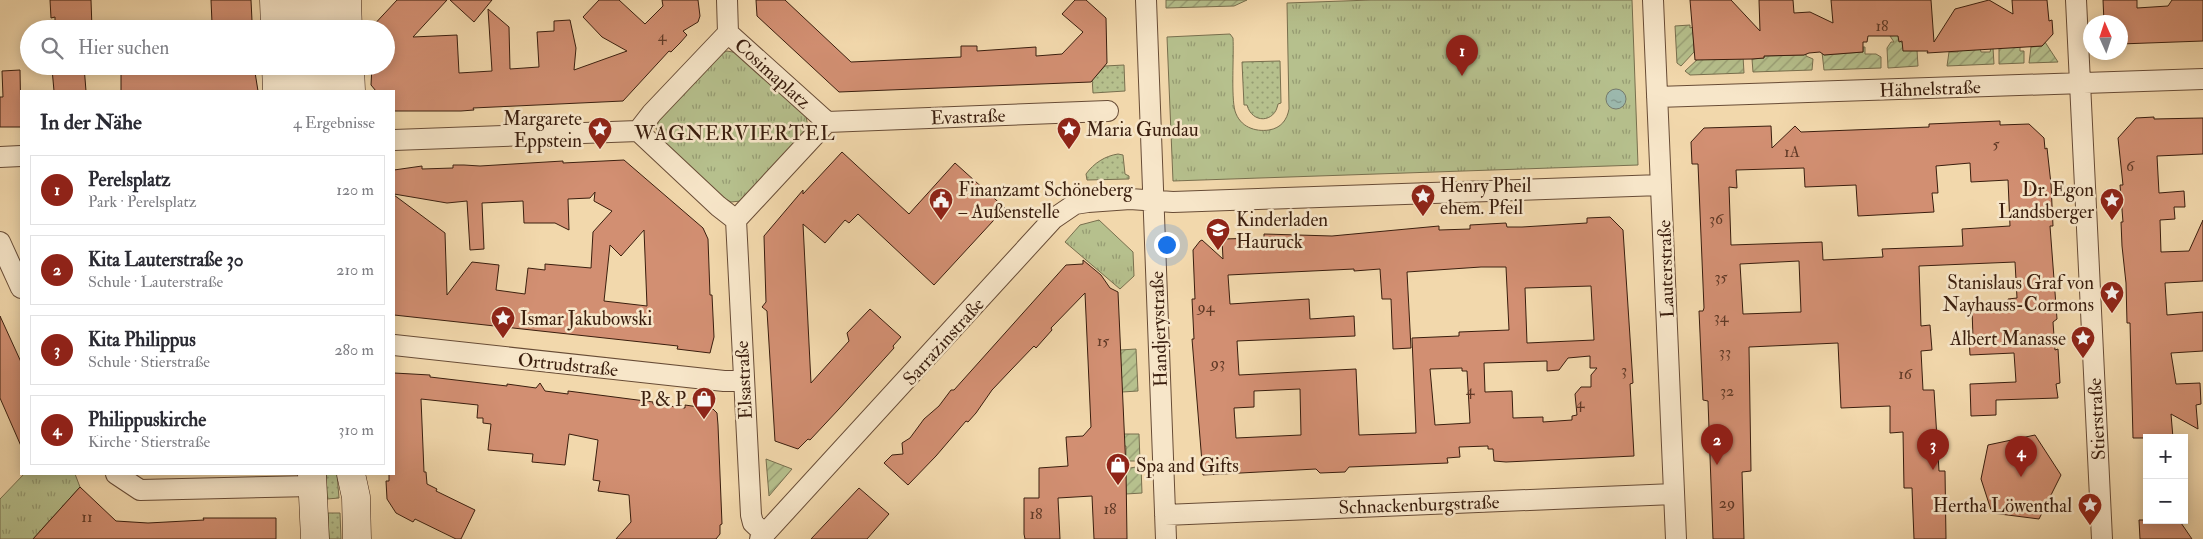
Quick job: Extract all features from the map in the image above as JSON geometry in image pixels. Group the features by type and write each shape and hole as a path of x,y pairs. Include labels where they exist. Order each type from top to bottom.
{"main road":[{"path":"274,0 275,20"},
{"path":"298,0 299,20"},
{"path":"325,0 326,20"},
{"path":"347,0 348,20"},
{"path":"276,75 277,90"},
{"path":"300,75 301,90"},
{"path":"328,75 329,90"},
{"path":"350,75 351,90"},
{"path":"312,480 314,539"},
{"path":"356,481 358,539"}],"street":[{"path":"727,0 728,33"},
{"name":"Handjerystraße","path":"1146,0 1166,539"},
{"name":"Lauterstraße","path":"1653,0 1676,539"},
{"name":"Stierstraße","path":"2076,0 2102,539"},
{"name":"Cosimaplatz","path":"638,131 658,107 728,33 827,122 736,220"},
{"name":"Hähnelstraße","path":"1657,97 2203,79"},
{"name":"Evastraße","path":"827,122 1108,110"},
{"path":"395,140 638,131 718,206 736,220"},
{"path":"0,157 20,156"},
{"name":"Sarrazinstraße","path":"763,537 1053,219 1075,204 1123,200 1153,201 1661,185"},
{"name":"Elsastraße","path":"736,220 751,515 753,523 763,537"},
{"path":"0,242 20,286"},
{"name":"Ortrudstraße","path":"395,345 724,382 743,382"},
{"path":"118,475 140,490 312,480"},
{"name":"Schnackenburgstraße","path":"1165,515 1674,494"}],"green space":[{"path":"1166,0 1247,0 1234,6 1166,8"},
{"path":"1371,0 1632,0 1638,165 1173,181 1167,37 1230,34 1233,38 1233,86 1237,116 1244,125 1253,129 1269,130 1283,123 1289,109 1287,3"},
{"path":"1690,25 1690,28 1693,27 1694,52 1681,66 1677,63 1675,26"},
{"path":"1898,35 1899,41 1917,50 1918,66 1888,68 1887,48 1891,42 1894,42 1890,36"},
{"path":"2045,42 2058,62 2029,63 2031,47 2042,46"},
{"path":"2020,46 2020,51 2024,51 2024,63 1999,64 1999,48"},
{"path":"1863,47 1865,47 1865,54 1876,54 1881,57 1881,68 1824,70 1822,52 1824,55 1863,52"},
{"path":"1980,48 1981,52 1990,52 1991,48 1993,48 1994,64 1947,66 1949,52 1958,52 1958,49"},
{"path":"727,51 738,53 806,116 808,127 806,132 741,201 731,202 725,199 659,138 656,128 659,120 720,54"},
{"path":"1806,53 1806,56 1813,59 1812,70 1753,72 1752,59 1764,58 1764,56 1804,55"},
{"path":"1743,56 1744,73 1690,75 1685,71 1699,58"},
{"path":"1280,61 1281,103 1278,104 1273,115 1263,119 1258,118 1254,116 1247,105 1244,105 1242,62"},
{"path":"1124,65 1125,91 1093,93 1092,77 1094,78 1105,66"},
{"path":"1118,154 1123,155 1125,174 1129,176 1129,179 1087,180 1086,174 1096,163 1104,158"},
{"path":"1099,220 1133,252 1134,276 1120,289 1065,242 1080,225"},
{"path":"1136,349 1138,391 1122,392 1120,350"},
{"path":"1123,434 1139,434 1140,461 1126,461 1126,446 1124,446"},
{"path":"766,459 792,469 769,496"},
{"path":"1141,466 1142,493 1126,494 1125,469"},
{"path":"23,475 75,475 80,487 33,539 0,539 0,499"},
{"path":"326,475 337,475 339,498 327,499"},
{"path":"328,513 340,513 341,539 329,539"}],"water":[{"path":"1616,89 1623,92 1626,99 1623,106 1616,109 1609,106 1606,99 1609,92"}],"building":[{"path":"50,0 91,0 92,20 55,20 55,17 51,18"},
{"path":"211,0 251,0 252,20 212,20"},
{"path":"397,0 447,0 413,37 457,35 459,73 492,71 488,9 509,27 510,69 539,67 537,32 554,31 554,21 570,20 576,48 574,70 627,51 602,37 583,17 599,0 619,0 645,24 663,6 662,0 698,0 700,16 698,22 683,31 687,35 680,43 671,52 669,51 623,101 473,108 474,110 461,111 395,111 395,90 375,90 371,85 372,75 395,75 395,20 378,20"},
{"path":"450,0 492,0 474,22"},
{"path":"756,0 785,0 851,62 961,57 961,46 977,46 977,51 1036,47 1036,56 1062,54 1083,32 1062,14 1075,0 1086,0 1106,18 1107,63 1091,82 839,92 757,16"},
{"path":"1690,0 1731,0 1760,31 1759,0 1793,0 1794,13 1810,12 1833,23 1831,0 1931,0 1934,42 1955,9 1989,0 2013,14 2012,0 2047,0 2049,21 2052,20 2053,34 2042,46 1927,53 1928,51 1903,51 1902,41 1899,42 1898,36 1868,36 1867,42 1863,42 1863,52 1824,55 1820,52 1804,55 1764,56 1764,58 1752,59 1695,60"},
{"path":"2103,0 2137,0 2137,8 2168,6 2172,0 2203,0 2203,41 2128,44 2128,15 2104,15"},
{"path":"20,70 20,127 0,127 0,97 3,97 2,71"},
{"path":"53,75 85,75 86,90 54,90"},
{"path":"121,75 255,75 258,90 121,90"},
{"path":"2136,118 2203,118 2203,154 2157,156 2159,193 2184,191 2185,207 2174,207 2175,219 2160,220 2161,252 2189,251 2203,220 2203,281 2165,283 2167,315 2203,312 2203,351 2171,353 2176,384 2200,383 2201,404 2196,405 2198,429 2171,414 2173,434 2143,434 2143,438 2133,438 2130,323 2127,323 2126,283 2122,246 2121,222 2123,222 2120,185 2123,185 2118,138"},
{"path":"2000,121 2000,125 2029,124 2044,138 2051,184 2053,226 2050,226 2057,319 2053,322 2055,350 2058,349 2060,383 2056,384 2058,398 1996,400 1996,415 1971,416 1970,384 2016,382 2014,353 1970,355 1969,338 1973,338 1972,309 2009,307 2008,299 2017,298 2015,262 1919,266 1921,326 1930,325 1932,350 1921,351 1923,390 1934,390 1939,471 1945,471 1946,539 1914,539 1912,488 1904,488 1903,432 1890,433 1890,406 1841,408 1838,343 1749,347 1751,471 1742,472 1744,539 1713,539 1708,401 1703,400 1699,311 1703,311 1704,308 1698,164 1692,164 1691,142 1704,128 1771,126 1772,148 1795,126 1801,132 1929,127 1929,124","holes":["1970,163 1971,182 2008,180 2010,226 1962,229 1963,246 1882,249 1883,257 1823,260 1822,242 1731,245 1729,187 1737,188 1736,170 1804,168 1805,187 1856,185 1858,216 1934,212 1932,193 1938,193 1936,166","1799,261 1801,312 1743,314 1740,264"]},
{"path":"842,152 909,214 955,163 1005,208 934,285 858,214 849,223 845,220 825,243 803,224 811,383 849,341 847,333 870,309 901,337 893,346 894,348 839,409 810,440 808,439 798,449 775,441 767,311 762,307 766,302 764,236 803,190 803,194"},
{"path":"624,160 703,228 708,239 710,295 712,295 714,337 710,353 677,349 678,346 395,315 395,196 445,233 447,295 472,262 499,265 496,290 525,294 528,268 545,270 545,264 591,268 593,232 612,211 594,201 595,192 590,198 568,199 569,230 555,223 524,223 523,201 482,203 484,249 470,250 467,201 447,203 395,194 395,170 422,166 422,169 453,168 453,165 480,166 563,161 563,163","holes":["644,230 647,306 604,301 610,245 621,256"]},
{"path":"1610,217 1623,230 1633,383 1630,384 1634,456 1506,462 1494,461 1493,449 1488,449 1488,446 1459,447 1460,457 1447,458 1448,463 1349,467 1345,472 1320,473 1316,469 1203,475 1192,339 1194,339 1192,299 1195,299 1193,250 1200,241 1202,240 1223,259 1222,239 1264,238 1264,234 1332,236 1439,226 1439,230 1470,229 1470,225 1506,223 1507,227 1522,227 1587,223 1587,218","holes":["1506,267 1509,330 1459,332 1459,336 1412,338 1416,433 1359,435 1356,369 1239,375 1237,341 1355,336 1354,316 1310,319 1309,299 1230,304 1228,275 1380,269 1382,299 1391,299 1393,349 1411,348 1407,272","1591,286 1594,340 1527,343 1525,288","1590,356 1590,368 1597,368 1591,375 1591,387 1581,387 1575,394 1577,415 1572,416 1572,420 1543,422 1543,417 1513,418 1512,391 1485,392 1484,363 1547,361 1547,371 1559,370 1568,358","1462,368 1462,371 1467,371 1470,423 1435,425 1430,369","1300,389 1301,435 1236,438 1234,408 1254,407 1254,391"]},
{"path":"1083,260 1101,275 1110,288 1118,292 1126,470 1127,539 1094,539 1092,496 1058,498 1060,539 1025,539 1024,534 1024,498 1039,498 1039,468 1068,466 1066,437 1083,436 1091,427 1085,293 1051,328 1052,330 1036,348 1034,346 992,390 976,413 968,422 966,421 908,485 884,463 892,455 903,454 902,443 910,438 924,419 939,406 951,390 954,390 1066,265 1083,264"},
{"path":"0,316 20,360 20,444 0,398"},
{"path":"395,373 430,375 430,377 536,388 540,383 545,391 568,394 568,391 685,408 685,405 713,409 717,413 718,425 722,524 720,525 720,534 716,539 616,539 631,522 629,495 598,491 600,481 593,480 598,440 569,434 565,465 532,462 533,454 488,450 491,424 483,423 483,418 477,418 478,405 421,399 424,472 426,472 427,484 437,489 436,491 475,510 461,539 456,539 415,519 413,522 396,513 387,499 386,481 389,481 389,475 395,475"},
{"path":"2035,435 2061,475 2039,519 1992,513 1981,479 1988,445"},
{"path":"80,487 116,521 148,523 204,520 203,518 276,518 276,539 33,539"},
{"path":"859,488 889,514 867,539 811,539"},
{"path":"2139,520 2143,520 2143,524 2182,524 2192,539 2140,539"}],"place":[{"name":"Perelsplatz","path":"1462,76"},
{"name":"Margarete Eppstein","path":"600,150"},
{"name":"Maria Gundau","path":"1069,150"},
{"name":"Henry Pheil ehem. Pfeil","path":"1423,217"},
{"name":"Finanzamt Schöneberg – Außenstelle","path":"941,221"},
{"name":"Dr. Egon Landsberger","path":"2112,221"},
{"name":"Kinderladen Hauruck","path":"1218,251"},
{"name":"Stanislaus Graf von Nayhauss-Cormons","path":"2112,314"},
{"name":"Ismar Jakubowski","path":"503,339"},
{"name":"Albert Manasse","path":"2083,359"},
{"name":"P & P","path":"704,420"},
{"name":"Kita Lauterstraße 30","path":"1717,465"},
{"name":"Kita Philippus","path":"1933,470"},
{"name":"Philippuskirche","path":"2021,477"},
{"name":"Spa and Gifts","path":"1118,486"},
{"name":"Hertha Löwenthal","path":"2090,526"}],"district":[{"name":"WAGNERVIERTEL","path":"735,133"}]}
